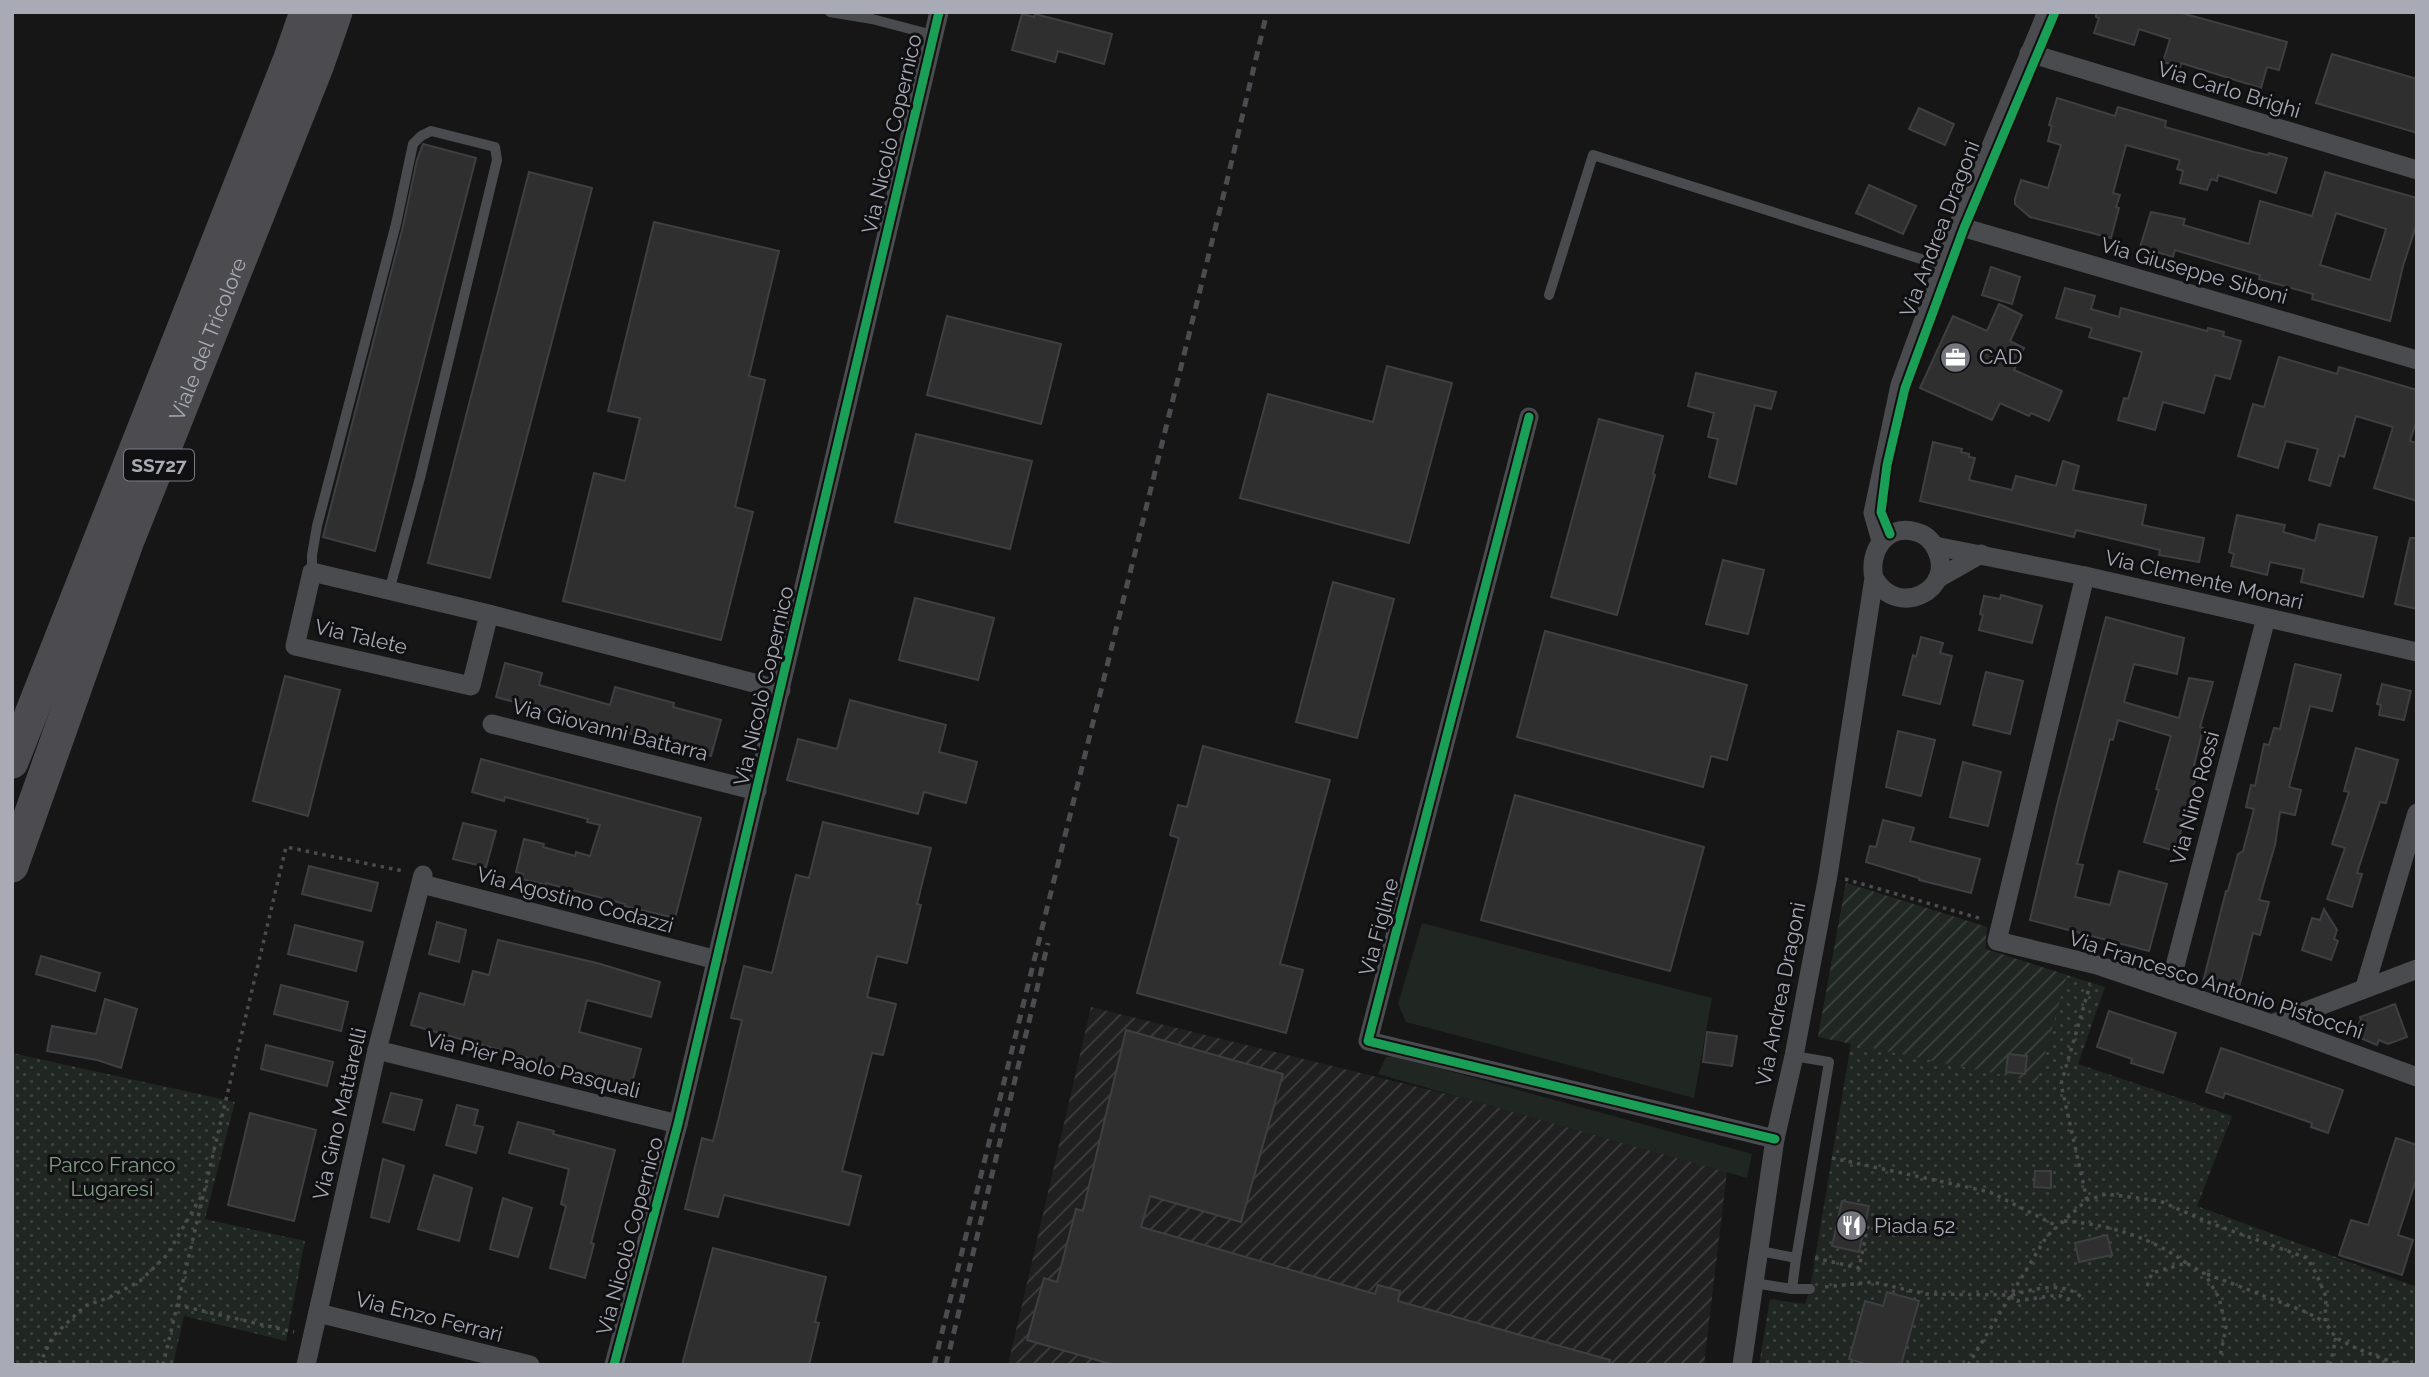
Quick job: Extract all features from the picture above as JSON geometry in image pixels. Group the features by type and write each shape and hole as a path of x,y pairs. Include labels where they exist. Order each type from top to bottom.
{"highway":[{"name":"Viale del Tricolore","path":"12,866 303,63 306,12"},
{"name":"Viale del Tricolore","path":"12,762 303,63 336,12"}],"street":[{"name":"Via Nicolò Copernico","path":"614,1365 718,960 939,12"},
{"name":"Via Andrea Dragoni","path":"1881,541 1873,513 1900,385 1958,226 2047,12"},
{"name":"Via Carlo Brighi","path":"2029,54 2417,170"},
{"name":"Via Giuseppe Siboni","path":"1958,226 2417,360"},
{"name":"Via Figline","path":"1530,417 1368,1041 1774,1139"},
{"path":"1937,579 1940,562 1934,546 1923,535 1906,530 1890,534 1881,541 1872,558 1874,578 1883,590 1897,598 1916,597 1925,593 1937,579 1981,554"},
{"name":"Via Clemente Monari","path":"1934,546 2085,576 2417,652"},
{"path":"312,572 489,614 781,690"},
{"name":"Via Talete","path":"312,572 295,646 471,686 489,614"},
{"path":"2001,925 2085,576"},
{"name":"Via Andrea Dragoni","path":"1742,1365 1774,1139 1794,1056 1828,875 1874,578"},
{"path":"1866,633 1897,598"},
{"name":"Via Nino Rossi","path":"2169,989 2266,618"},
{"name":"Via Giovanni Battarra","path":"492,724 757,791"},
{"path":"2365,987 2417,813"},
{"name":"Via Agostino Codazzi","path":"422,879 718,960"},
{"name":"Via Gino Mattarelli","path":"306,1365 377,1050 422,879"},
{"name":"Via Francesco Antonio Pistocchi","path":"2001,925 1997,942 2097,965 2272,1024 2417,1077"},
{"path":"2272,1024 2417,969"},
{"name":"Via Pier Paolo Pasquali","path":"377,1050 678,1124"},
{"name":"Via Enzo Ferrari","path":"318,1313 530,1365"}],"lane":[{"path":"830,12 866,15 933,34"},
{"path":"312,572 317,526 396,224 413,144 431,131 495,147 498,160 420,478 389,591"},
{"path":"1549,295 1593,155 1943,266"},
{"path":"1792,1289 1829,1062 1794,1056"},
{"path":"1760,1251 1796,1258"},
{"path":"1754,1283 1810,1289"}],"path":[{"path":"163,1365 286,846 422,879"},
{"path":"1828,875 2001,925"},
{"path":"2087,1200 2061,1084 2097,965"},
{"path":"1832,1158 1990,1192 2057,1226"},
{"path":"39,1365 53,1336 85,1306 110,1297 140,1280 167,1255 204,1191"},
{"path":"1968,1365 2047,1236 2087,1200 2107,1194 2160,1202 2307,1258 2326,1297 2325,1322"},
{"path":"1815,1258 1859,1268 1869,1221"},
{"path":"2063,1221 2095,1223 2144,1239 2171,1252 2205,1274 2306,1312 2325,1322 2336,1338 2400,1365"},
{"path":"2147,1286 2152,1273 2186,1263"},
{"path":"2205,1274 2219,1298 2226,1327 2220,1357"},
{"path":"1810,1289 1872,1282 1926,1294 2010,1295 2057,1288 2076,1291 2083,1298"},
{"path":"2010,1295 2017,1301 2058,1295 2070,1300"},
{"path":"177,1305 313,1336"},
{"path":"2330,1365 2336,1338"}],"shaded area":[{"path":"1091,1007 1728,1163 1704,1365 1008,1365"}],"green space":[{"path":"1846,883 1987,927 1985,949 2105,987 2078,1064 2232,1116 2197,1206 2417,1287 2417,1365 1759,1365 1770,1299 1805,1304 1810,1289 1851,1043 1818,1037"},
{"path":"1846,883 1987,927 1985,949 2067,975 2037,1082 1818,1037"},
{"path":"1422,923 1712,998 1694,1098 1406,1022 1398,1004"},
{"name":"Parco Franco Lugaresi","path":"12,1053 235,1102 205,1219 305,1241 286,1341 184,1316 173,1365 12,1365"},
{"path":"1395,1056 1752,1154 1747,1178 1378,1074 1386,1057"}],"building":[{"path":"2096,12 2178,12 2287,42 2279,70 2267,67 2261,88 2181,63 2180,67 2163,62 2170,39 2139,29 2134,45 2094,33 2099,18 2096,17"},
{"path":"1022,14 1034,17 1035,14 1112,34 1104,64 1058,51 1055,62 1012,50"},
{"path":"2332,54 2417,79 2417,133 2316,103"},
{"path":"2057,98 2115,116 2118,107 2166,121 2165,127 2254,152 2287,158 2276,193 2218,175 2217,181 2211,179 2207,190 2180,183 2183,171 2177,169 2180,160 2126,145 2113,193 2120,195 2111,238 2030,217 2015,204 2015,199 2021,180 2048,188 2061,145 2048,141 2052,126 2049,125"},
{"path":"1919,108 1954,124 1945,145 1909,129"},
{"path":"423,144 476,158 375,551 323,537"},
{"path":"529,172 592,188 490,578 428,563"},
{"path":"2325,172 2417,198 2417,223 2390,321 2312,299 2313,294 2259,279 2260,275 2175,250 2173,257 2140,247 2151,212 2185,219 2183,225 2249,244 2260,201 2312,216","holes":["2336,213 2386,229 2370,280 2320,265"]},
{"path":"1869,185 1916,206 1903,234 1856,213"},
{"path":"654,222 779,251 749,376 765,380 735,507 753,512 721,640 563,601 594,473 625,481 640,418 608,411"},
{"path":"1991,267 2020,277 2012,304 1982,295"},
{"path":"2065,288 2095,296 2091,309 2119,317 2121,308 2207,331 2208,328 2224,332 2223,336 2241,341 2230,379 2215,375 2204,413 2163,402 2155,430 2118,420 2124,398 2128,399 2142,352 2089,337 2092,328 2056,318"},
{"path":"1999,304 2022,315 2010,341 2024,348 2014,370 2062,391 2049,421 2031,413 2029,416 2000,403 1992,420 1920,388 1953,316 1987,331"},
{"path":"947,316 1061,344 1041,424 927,395"},
{"path":"2279,357 2337,374 2339,367 2417,390 2417,419 2410,441 2417,443 2417,501 2374,488 2393,427 2356,416 2344,457 2339,455 2330,486 2309,480 2318,449 2286,441 2278,468 2238,456 2253,404 2264,407"},
{"path":"1387,366 1452,383 1409,543 1240,498 1268,394 1373,422"},
{"path":"1696,373 1776,392 1771,409 1755,405 1736,484 1709,477 1718,439 1708,437 1714,413 1688,406"},
{"path":"1599,419 1663,436 1617,615 1551,597"},
{"path":"916,434 1032,461 1010,549 895,522"},
{"path":"1933,442 1962,449 1961,452 1975,458 1969,480 2012,490 2016,476 2056,486 2063,461 2079,466 2073,490 2146,505 2142,525 2204,538 2199,562 2159,555 2160,550 2076,530 2074,537 1920,501"},
{"path":"2237,515 2285,525 2283,532 2315,541 2319,524 2377,537 2363,597 2301,582 2304,569 2270,562 2267,575 2231,566 2234,554 2229,552"},
{"path":"2410,538 2417,538 2417,609 2395,604"},
{"path":"1723,560 1764,570 1748,634 1706,624"},
{"path":"1333,582 1394,599 1357,738 1296,722"},
{"path":"2001,595 2042,606 2032,643 1979,630 1984,596 2000,599"},
{"path":"915,598 994,618 978,680 899,660"},
{"path":"2106,617 2184,638 2177,674 2134,664 2124,702 2179,718 2189,678 2213,682 2200,727 2203,728 2194,766 2199,767 2175,851 2144,842 2171,736 2118,720 2113,740 2110,739 2077,864 2083,865 2075,897 2110,905 2119,871 2167,884 2149,951 2030,920"},
{"path":"1545,631 1747,685 1727,760 1711,756 1703,787 1517,737"},
{"path":"1921,637 1943,643 1940,653 1952,656 1940,704 1903,695 1913,655 1916,657"},
{"path":"505,663 542,673 539,685 610,705 615,687 674,703 673,707 721,720 711,756 496,697"},
{"path":"2295,664 2341,675 2332,711 2310,706 2289,787 2301,790 2295,815 2280,812 2275,845 2259,900 2269,902 2260,935 2253,933 2238,991 2203,982 2226,891 2238,854 2243,851 2254,809 2246,807 2251,785 2255,786 2264,744 2269,745 2274,728 2280,729"},
{"path":"1986,672 2023,681 2010,734 1973,725"},
{"path":"285,676 340,690 308,816 253,801"},
{"path":"2382,684 2411,691 2404,720 2379,715 2381,705 2377,704"},
{"path":"850,700 946,725 939,752 977,762 966,803 924,792 918,814 787,780 798,739 837,749"},
{"path":"1898,731 1935,740 1921,796 1886,787"},
{"path":"1203,746 1330,780 1280,964 1303,970 1286,1033 1137,993 1179,838 1170,835 1178,805 1187,807"},
{"path":"2356,748 2398,760 2386,803 2380,802 2357,873 2362,874 2352,907 2327,899 2345,848 2332,844 2349,792 2344,791"},
{"path":"481,759 701,818 675,918 522,879 523,874 516,872 524,839 575,856 576,852 590,856 600,825 587,822 588,819 505,797 504,801 472,792"},
{"path":"1963,762 2001,772 1988,826 1950,817"},
{"path":"1515,795 1704,847 1670,971 1481,920"},
{"path":"1883,820 1914,828 1910,841 1980,859 1971,893 1919,880 1866,862 1870,846 1876,847"},
{"path":"823,822 931,848 917,904 921,905 907,963 877,956 867,997 896,1004 883,1055 872,1053 842,1171 861,1176 849,1225 724,1195 718,1217 685,1209 702,1138 713,1141 722,1105 742,1020 731,1018 744,966 772,973 796,875 809,878"},
{"path":"463,823 496,831 486,867 453,859"},
{"path":"309,866 378,883 371,911 302,894"},
{"path":"2324,909 2337,930 2334,939 2338,941 2331,960 2302,950 2312,918 2320,920"},
{"path":"437,922 466,930 459,962 429,954"},
{"path":"295,925 363,942 356,971 288,954"},
{"path":"498,940 597,963 660,982 651,1017 587,1000 579,1032 641,1049 631,1087 411,1025 420,993 464,1005 473,971 489,975"},
{"path":"41,956 100,973 95,991 36,974"},
{"path":"281,985 348,1002 341,1031 274,1014"},
{"path":"105,999 137,1009 121,1068 97,1060 47,1051 52,1026 96,1034"},
{"path":"2395,1004 2407,1037 2388,1044 2379,1040 2377,1045 2353,1035 2360,1017"},
{"path":"2109,1011 2176,1033 2163,1073 2131,1063 2132,1059 2097,1047"},
{"path":"1126,1030 1283,1074 1241,1222 1150,1196 1141,1227 1375,1294 1378,1285 1400,1291 1398,1301 1610,1360 1609,1365 1114,1365 1027,1340 1044,1278 1057,1282 1076,1209 1083,1211"},
{"path":"1707,1032 1737,1036 1732,1066 1703,1062"},
{"path":"266,1045 333,1062 327,1086 261,1069"},
{"path":"2221,1048 2343,1090 2328,1133 2311,1127 2312,1123 2225,1093 2223,1098 2206,1092"},
{"path":"2008,1054 2027,1056 2025,1074 2006,1072"},
{"path":"391,1093 422,1100 414,1130 383,1122"},
{"path":"457,1105 478,1110 474,1125 483,1127 476,1153 446,1145"},
{"path":"250,1113 316,1130 294,1221 228,1205"},
{"path":"518,1122 615,1150 591,1243 594,1244 585,1278 550,1268 566,1206 561,1204 569,1169 509,1153"},
{"path":"2396,1138 2417,1145 2417,1177 2398,1235 2413,1240 2402,1275 2339,1255 2351,1220 2368,1225"},
{"path":"383,1159 404,1166 389,1222 371,1217"},
{"path":"2035,1171 2051,1171 2051,1188 2034,1187"},
{"path":"434,1175 472,1188 459,1241 418,1229"},
{"path":"503,1198 532,1208 518,1257 490,1249"},
{"name":"Piada 52","path":"1842,1201 1869,1206 1859,1252 1832,1246"},
{"path":"2107,1235 2112,1255 2079,1262 2075,1243"},
{"path":"713,1248 826,1277 815,1322 819,1323 809,1365 682,1365"},
{"path":"1887,1292 1919,1301 1901,1365 1869,1365 1849,1359 1865,1301 1883,1306"}],"railway":[{"path":"934,1365 1267,12"},
{"path":"946,1365 1048,943"}],"cycle path":[{"path":"614,1365 678,1124 939,12"},
{"path":"1890,534 1881,512 1887,465 1905,388 1964,228 2055,12"},
{"path":"1529,417 1368,1041 1775,1139"}],"place":[{"name":"CAD","path":"1956,357"},
{"name":"Piada 52","path":"1851,1226"}]}
